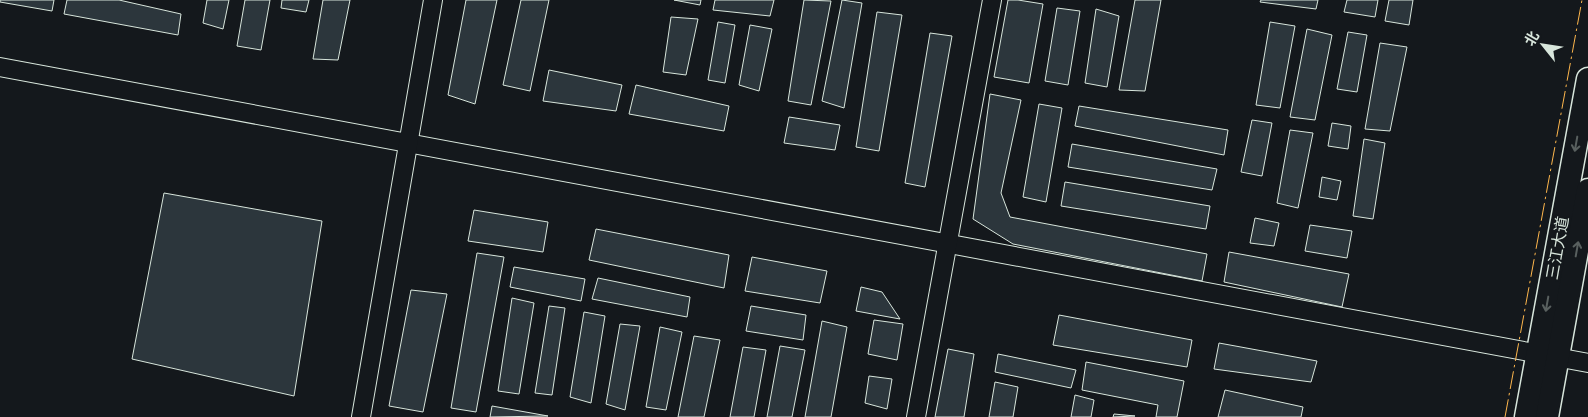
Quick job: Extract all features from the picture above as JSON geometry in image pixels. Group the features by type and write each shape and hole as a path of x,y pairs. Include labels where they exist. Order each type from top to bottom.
{"main road":[{"name":"三江大道","path":"1547,417 1548,355 1588,79"},
{"name":"三江大道","path":"1526,417 1548,355 1588,190"}],"street":[{"path":"361,417 433,0"},
{"path":"916,417 992,0"},
{"path":"0,67 948,242 1588,363"}],"building":[{"path":"0,0 54,0 52,11 0,2"},
{"path":"67,0 119,0 181,14 178,35 64,14"},
{"path":"207,0 229,0 223,29 203,23"},
{"path":"245,0 270,0 261,50 237,46"},
{"path":"282,0 309,0 306,12 281,8"},
{"path":"323,0 350,0 338,60 313,59"},
{"path":"466,0 497,0 475,104 448,95"},
{"path":"521,0 549,0 530,91 503,85"},
{"path":"674,0 701,0 700,5"},
{"path":"715,0 774,0 770,16 713,10"},
{"path":"804,0 831,1 811,105 788,101"},
{"path":"842,0 862,3 844,108 822,101"},
{"path":"1008,0 1043,4 1029,83 994,77"},
{"path":"1135,0 1161,0 1145,91 1119,90"},
{"path":"1261,0 1318,0 1316,9 1260,2"},
{"path":"1347,0 1378,0 1375,17 1344,12"},
{"path":"1389,0 1413,0 1409,25 1385,21"},
{"path":"1057,8 1080,11 1068,85 1045,81"},
{"path":"1096,9 1119,16 1107,87 1085,83"},
{"path":"877,12 902,15 879,151 856,147"},
{"path":"671,17 698,19 686,75 663,72"},
{"path":"718,22 735,25 725,83 708,80"},
{"path":"1270,22 1295,26 1280,108 1256,105"},
{"path":"750,25 772,29 759,91 739,85"},
{"path":"1307,29 1332,35 1315,120 1290,117"},
{"path":"1348,32 1367,35 1357,92 1337,89"},
{"path":"930,33 952,36 925,187 905,183"},
{"path":"1380,43 1407,47 1390,131 1365,129"},
{"path":"549,70 622,85 616,111 543,101"},
{"path":"636,85 729,106 724,131 629,114"},
{"path":"990,94 1021,100 1001,193 1010,217 1207,254 1202,281 1013,244 973,219"},
{"path":"1039,104 1062,108 1046,202 1023,197"},
{"path":"1079,106 1228,130 1224,155 1075,126"},
{"path":"789,117 840,125 835,150 784,143"},
{"path":"1252,120 1272,123 1262,176 1241,172"},
{"path":"1332,123 1351,126 1348,149 1328,146"},
{"path":"1290,130 1313,133 1298,208 1277,203"},
{"path":"1364,139 1385,143 1373,219 1353,216"},
{"path":"1072,144 1217,169 1212,190 1068,167"},
{"path":"1322,177 1341,181 1337,200 1319,197"},
{"path":"1065,182 1210,206 1206,229 1061,206"},
{"path":"164,193 322,221 294,396 132,359"},
{"path":"474,210 548,222 543,252 468,241"},
{"path":"1255,218 1279,223 1274,246 1250,243"},
{"path":"1310,225 1352,231 1347,258 1305,251"},
{"path":"596,229 729,255 724,288 589,260"},
{"path":"1229,252 1349,274 1342,307 1224,282"},
{"path":"477,253 504,257 476,412 451,408"},
{"path":"752,257 827,271 820,303 745,291"},
{"path":"514,267 585,279 581,301 510,287"},
{"path":"598,278 690,297 687,317 592,299"},
{"path":"861,287 882,292 900,319 856,311"},
{"path":"411,290 447,294 423,412 389,406"},
{"path":"512,298 534,303 519,394 498,391"},
{"path":"549,306 565,308 552,395 535,393"},
{"path":"751,306 806,315 803,340 746,331"},
{"path":"584,312 605,316 591,403 570,397"},
{"path":"1059,315 1192,340 1187,367 1053,345"},
{"path":"874,320 903,324 897,360 868,354"},
{"path":"822,321 847,327 831,417 805,417"},
{"path":"620,324 640,326 625,410 606,404"},
{"path":"660,327 682,332 666,410 646,407"},
{"path":"694,336 720,340 704,417 678,417"},
{"path":"1219,343 1317,361 1311,382 1214,369"},
{"path":"780,346 805,350 792,417 767,417"},
{"path":"743,347 766,350 754,417 730,417"},
{"path":"948,349 974,354 964,417 935,417"},
{"path":"998,354 1076,370 1071,388 995,372"},
{"path":"1086,362 1184,381 1177,417 1156,417 1158,405 1082,390"},
{"path":"869,376 892,379 887,409 865,403"},
{"path":"995,382 1018,387 1013,417 989,417"},
{"path":"1225,390 1303,407 1301,417 1218,417"},
{"path":"1075,395 1094,400 1091,417 1071,417"},
{"path":"492,406 548,416 490,417"},
{"path":"1114,414 1135,416 1113,417"}],"power":[{"path":"1505,417 1582,0"}]}
